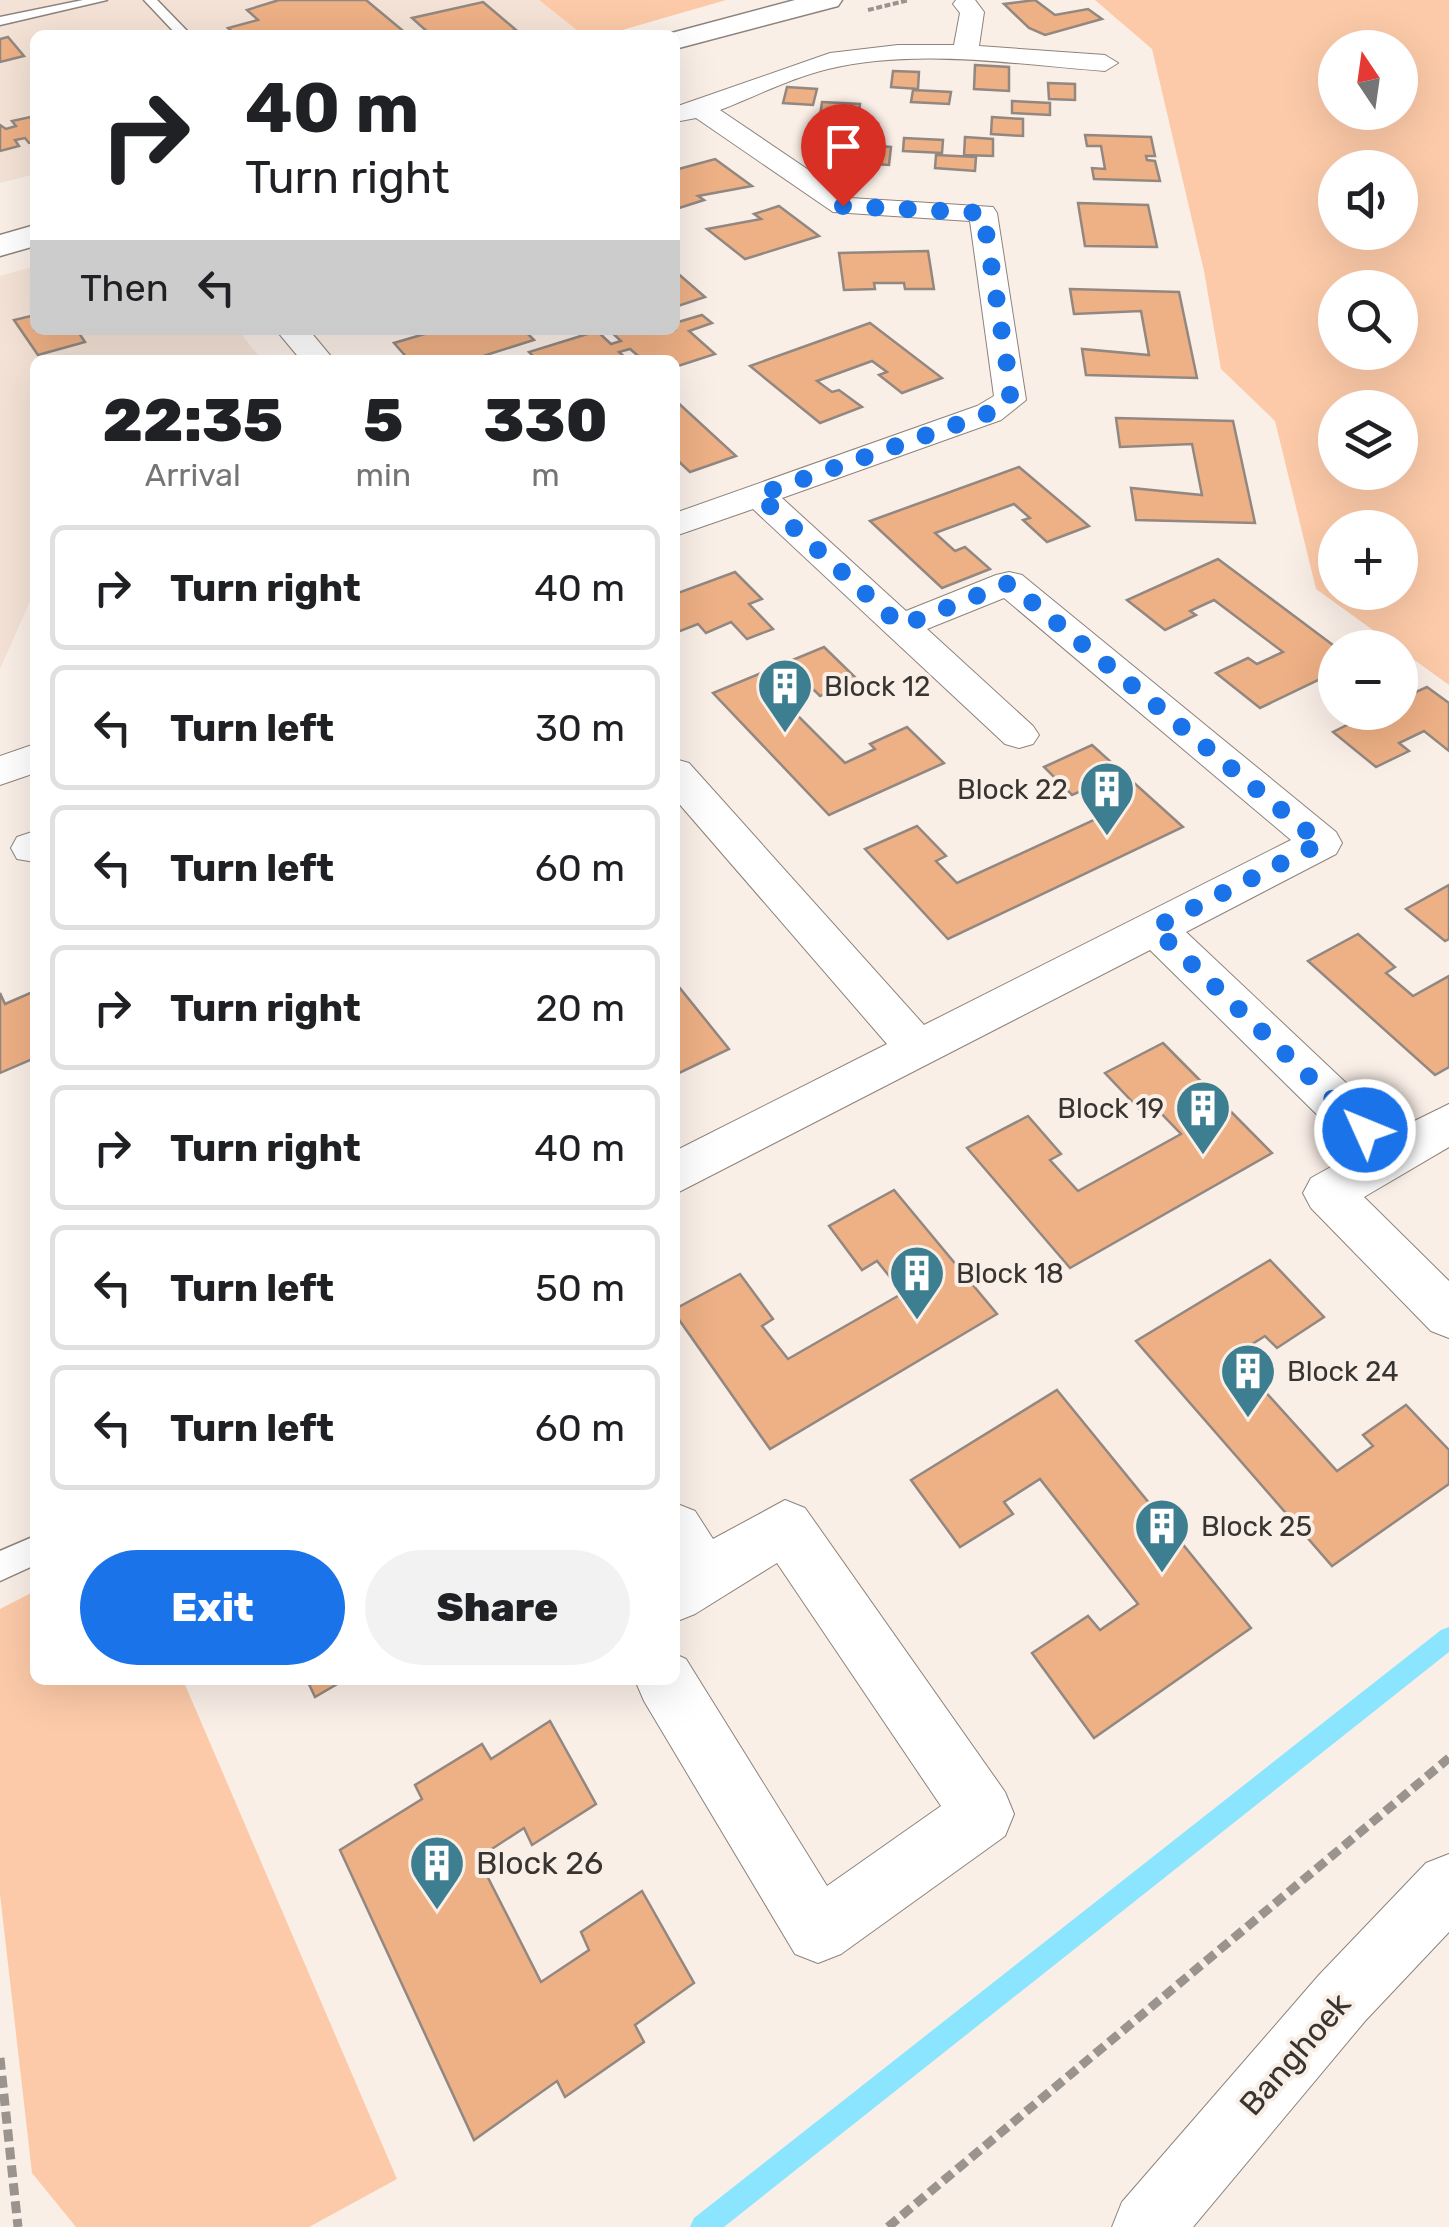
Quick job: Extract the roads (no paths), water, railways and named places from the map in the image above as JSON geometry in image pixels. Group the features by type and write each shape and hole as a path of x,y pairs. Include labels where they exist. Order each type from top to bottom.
{"street":[{"path":"680,39 828,0"},
{"path":"965,4 972,12 965,54"},
{"path":"688,112 826,62 908,52 1105,63"},
{"path":"680,523 989,413 1010,400 983,213 843,206 688,112"},
{"path":"0,246 30,237"},
{"path":"296,335 314,355"},
{"path":"758,495 1019,735"},
{"path":"680,1171 1321,843 1009,583 901,626"},
{"path":"0,753 30,744"},
{"path":"0,772 30,760"},
{"path":"680,779 918,1049"},
{"path":"1154,928 1392,1156"},
{"path":"1449,1123 1328,1193 1449,1315"},
{"path":"668,1685 818,1931 984,1814 785,1526 685,1567"},
{"name":"Banghoek","path":"1147,2227 1342,1998 1449,1886"}],"lane":[{"path":"0,21 101,0"},
{"path":"150,0 179,30"},
{"path":"0,1566 30,1552"}],"waterway":[{"path":"703,2227 1449,1638"}],"place":[{"name":"Block 12","path":"785,735"},
{"name":"Block 22","path":"1107,838"},
{"name":"Block 19","path":"1203,1157"},
{"name":"Block 18","path":"917,1322"},
{"name":"Block 24","path":"1248,1420"},
{"name":"Block 25","path":"1162,1575"},
{"name":"Block 26","path":"437,1912"}]}
